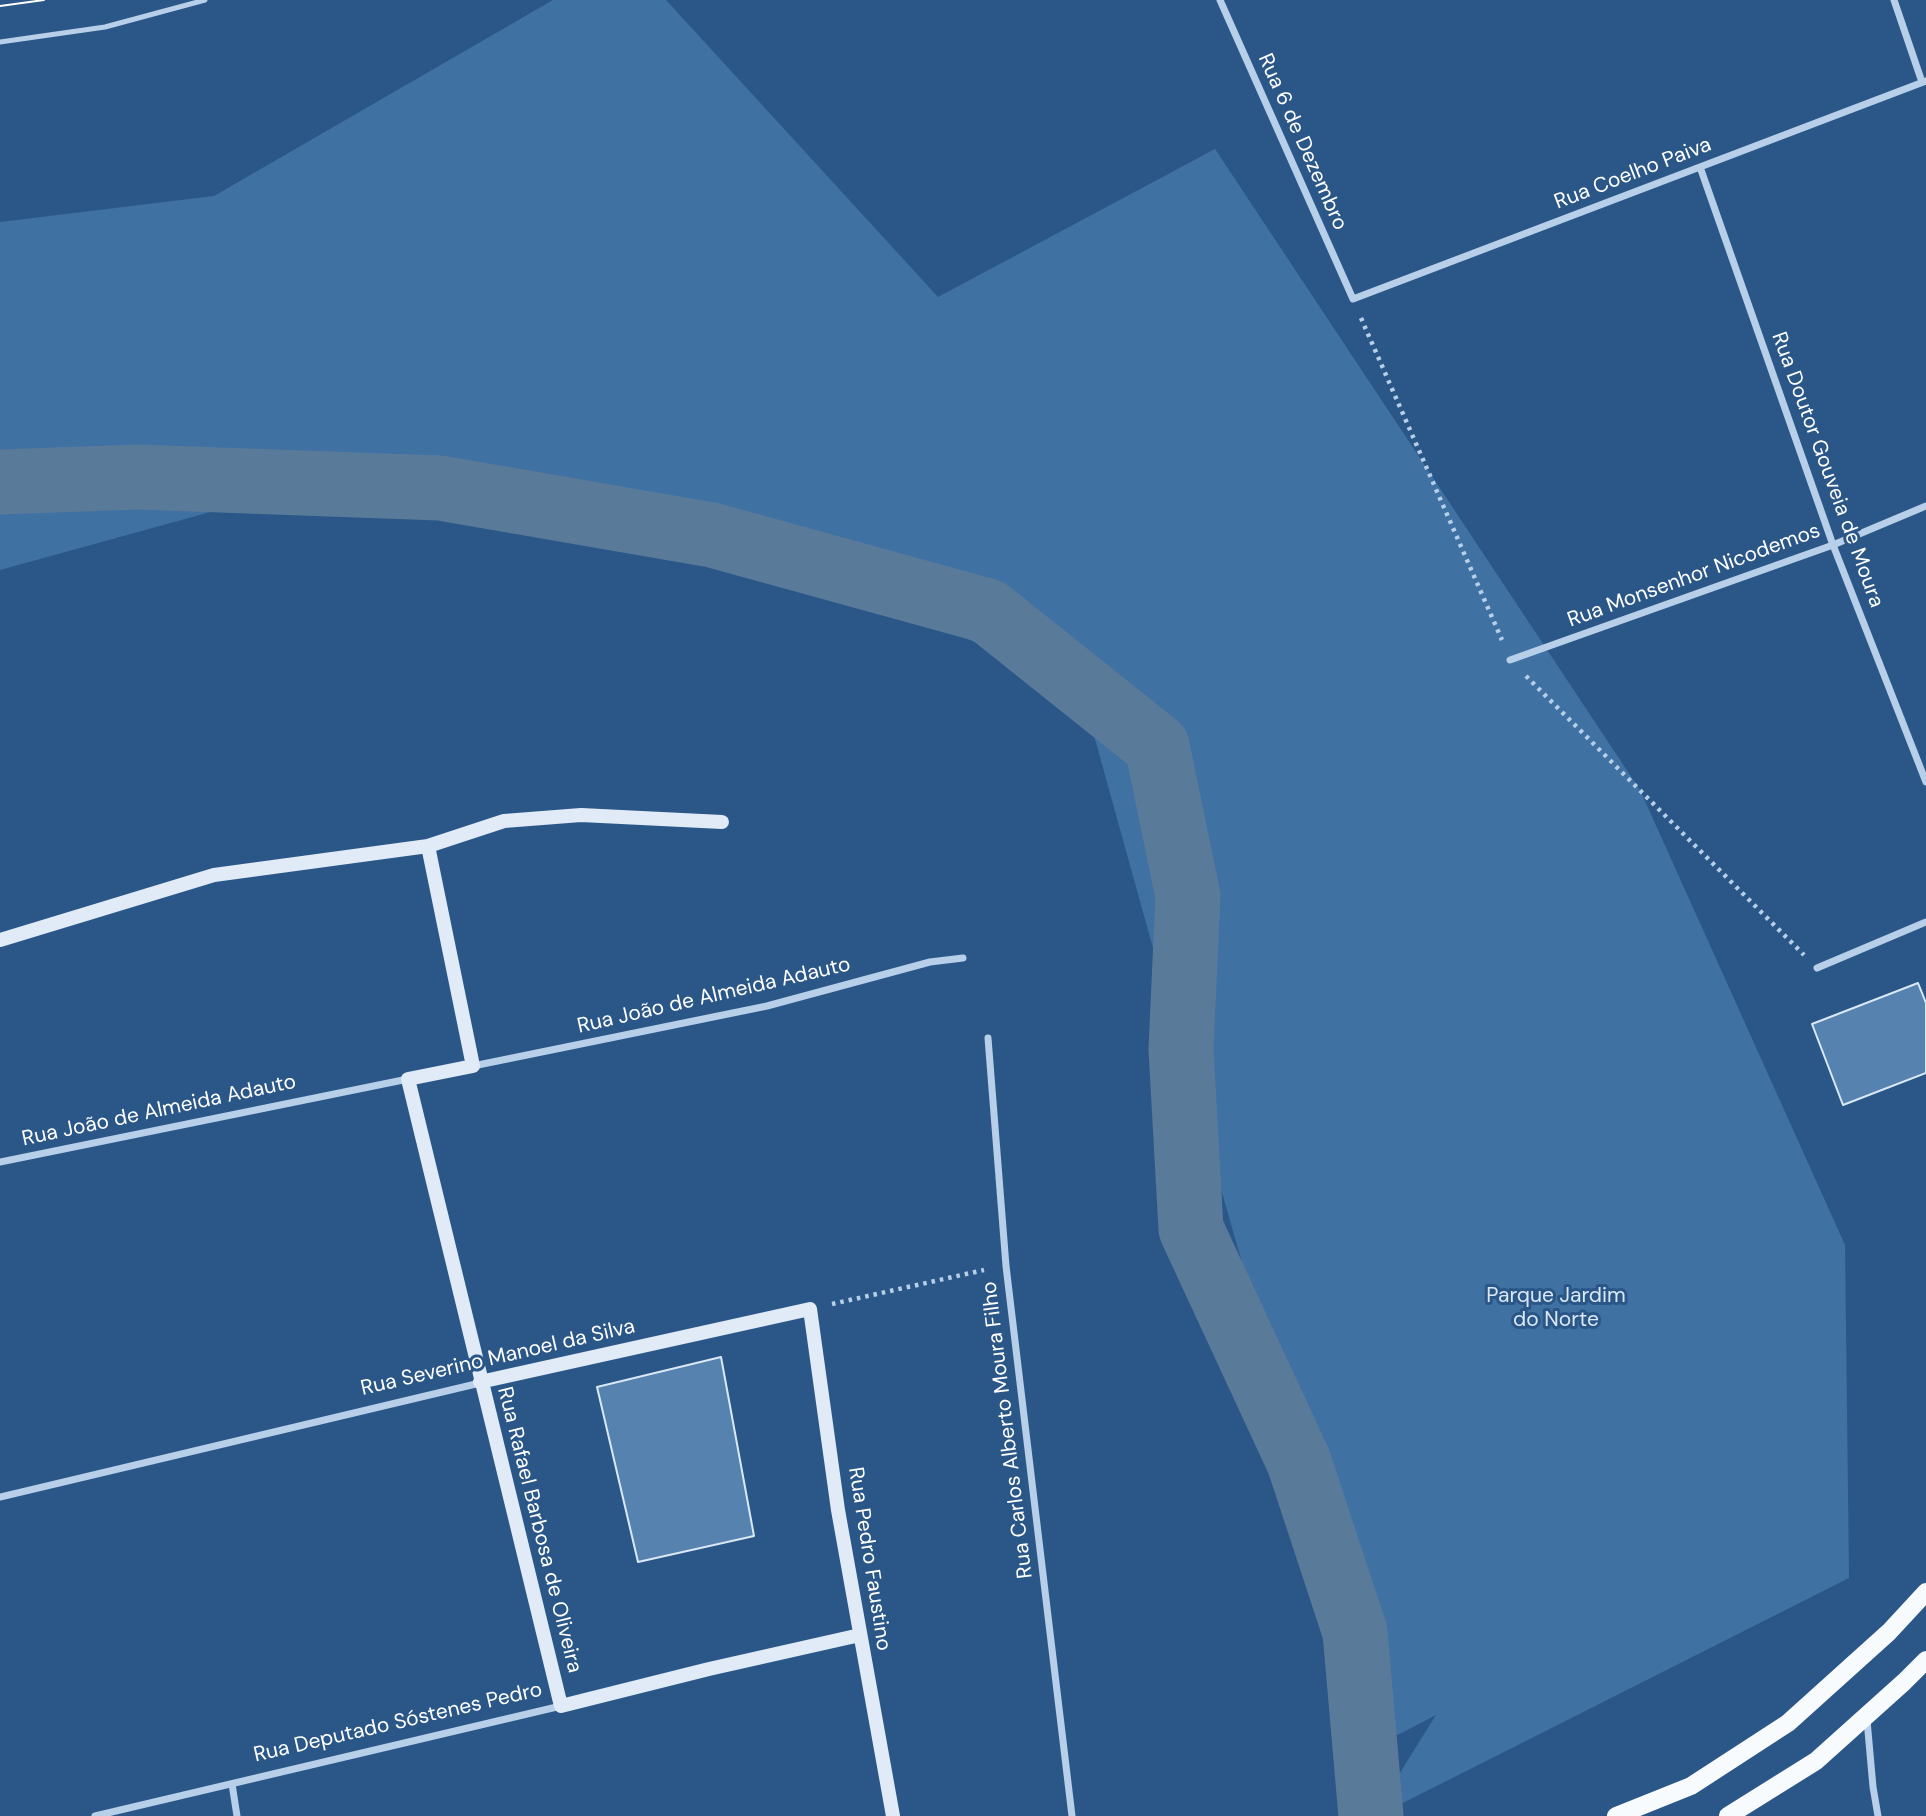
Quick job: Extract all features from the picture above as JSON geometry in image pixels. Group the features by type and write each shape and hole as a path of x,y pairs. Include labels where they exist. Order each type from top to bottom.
{"main road":[{"path":"1616,1816 1690,1786 1788,1723 1889,1632 1926,1592"},
{"path":"1728,1816 1815,1761 1926,1660"}],"street":[{"name":"Rua 6 de Dezembro","path":"1220,0 1353,299"},
{"path":"1894,0 1924,81"},
{"name":"Rua Coelho Paiva","path":"1353,299 1924,81"},
{"name":"Rua Doutor Gouveia de Moura","path":"1700,167 1833,545 1926,782"},
{"name":"Rua Monsenhor Nicodemos","path":"1510,660 1833,545 1926,506"},
{"path":"0,940 214,875 428,846 504,821 581,815 722,822"},
{"path":"408,1079 473,1066 428,846"},
{"path":"1816,968 1926,922"},
{"name":"Rua João de Almeida Adauto","path":"473,1066 767,1006 930,962 962,958"},
{"name":"Rua Carlos Alberto Moura Filho","path":"988,1038 1006,1266 1072,1816"},
{"name":"Rua João de Almeida Adauto","path":"0,1162 408,1079"},
{"name":"Rua Rafael Barbosa de Oliveira","path":"408,1079 561,1706"},
{"name":"Rua Severino Manoel da Silva","path":"0,1497 480,1382 810,1309"},
{"name":"Rua Pedro Faustino","path":"810,1309 838,1510 893,1816"},
{"name":"Rua Deputado Sóstenes Pedro","path":"95,1816 860,1635"},
{"path":"1867,1715 1878,1816"},
{"name":"Rua Deputado Sóstenes Pedro","path":"232,1784 237,1816"}],"lane":[{"path":"0,42 105,27 205,0"}],"path":[{"path":"810,1309 1006,1266"}],"green space":[{"name":"Parque Jardim do Norte","path":"553,0 666,0 938,297 1215,149 1640,790 1845,1245 1849,1578 1373,1816 1436,1715 1365,1752 1299,1462 1080,685 712,535 312,484 0,570 0,222 214,196"}],"building":[{"path":"1918,983 1926,1003 1926,1073 1843,1105 1812,1024"},
{"path":"721,1357 754,1536 638,1562 597,1387"}],"waterway":[{"path":"0,482 138,477 440,488 712,535 988,611 1157,746 1188,896 1181,1049 1191,1229 1299,1462 1355,1632 1371,1816"}],"tram line":[{"path":"0,6 44,0"}]}
